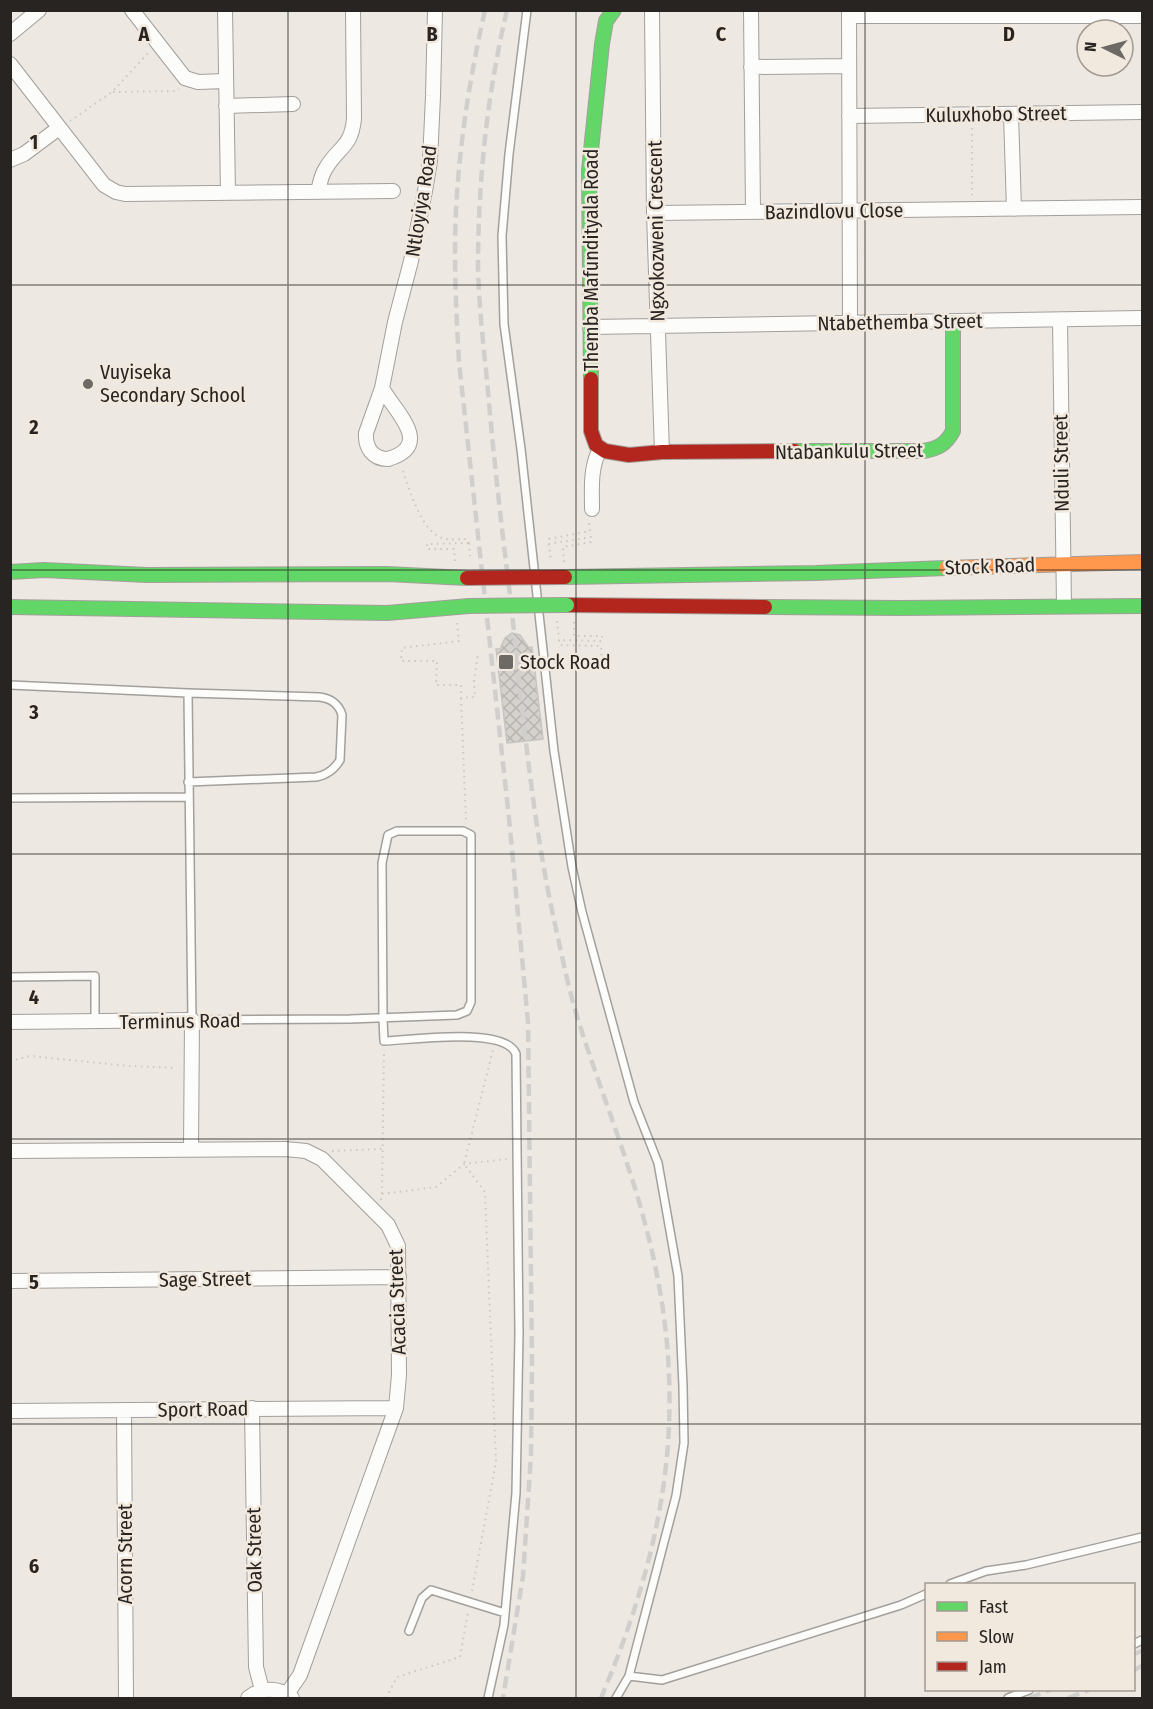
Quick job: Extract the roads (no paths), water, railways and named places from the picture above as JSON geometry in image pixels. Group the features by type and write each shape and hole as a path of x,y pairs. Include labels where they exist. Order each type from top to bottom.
{"main road":[{"name":"Themba Mafundityala Road","path":"600,449 594,442 591,431 589,170 602,44 606,21 615,10"},
{"name":"Ntabankulu Street","path":"662,452 938,449 947,443 952,431 953,322"},
{"path":"600,449 625,454 662,452"},
{"name":"Stock Road","path":"10,572 44,570 147,575 387,574 467,578 816,573 1143,562"},
{"name":"Stock Road","path":"10,607 387,613 469,606 567,605 891,608 1143,606"}],"street":[{"path":"10,33 39,10"},
{"path":"132,10 180,73 191,81 225,81"},
{"path":"225,10 228,193"},
{"path":"318,191 326,167 344,148 353,132 353,10"},
{"name":"Ntloyiya Road","path":"382,388 404,418 411,434 406,449 388,459 371,453 365,440 382,388 395,322 411,261 430,161 435,10"},
{"name":"Ngxokozweni Crescent","path":"652,10 654,213 662,452"},
{"path":"751,10 753,212"},
{"path":"850,323 849,13 1143,16"},
{"path":"10,64 104,185 116,192 125,194 393,191"},
{"path":"751,67 849,66"},
{"path":"226,106 293,104"},
{"name":"Kuluxhobo Street","path":"849,116 1143,112"},
{"path":"1011,114 1014,209"},
{"path":"10,160 24,154 59,128"},
{"name":"Bazindlovu Close","path":"654,213 1143,207"},
{"name":"Ntabethemba Street","path":"590,327 1143,318"},
{"name":"Nduli Street","path":"1060,320 1064,606"},
{"path":"592,508 592,469 600,449"},
{"path":"10,1150 191,1149 192,1020"},
{"name":"Terminus Road","path":"10,1022 192,1020"},
{"name":"Acacia Street","path":"191,1149 306,1151 322,1159 388,1225 398,1246 399,1374 396,1408 303,1667 289,1696"},
{"name":"Sage Street","path":"10,1281 399,1277"},
{"name":"Oak Street","path":"252,1408 256,1667 262,1690"},
{"name":"Sport Road","path":"10,1411 396,1408"},
{"name":"Acorn Street","path":"124,1410 126,1698"},
{"path":"248,1698 262,1690 275,1690 289,1696"}],"lane":[{"path":"527,10 509,154 502,236 504,324 521,448 554,751 572,867 582,912 634,1102 658,1163 678,1276 684,1386 684,1443 676,1496 629,1676 616,1698"},
{"path":"10,685 324,697 340,708 342,715 340,760 325,775 188,782"},
{"path":"188,693 192,1020"},
{"path":"10,798 188,797"},
{"path":"383,1018 457,1015 467,1011 470,1006 471,835 466,831 397,831 388,835 382,863 383,1018 384,1041 481,1037 510,1046 516,1054 519,1334 516,1493 505,1613 488,1698"},
{"path":"10,977 95,976 95,1021"},
{"name":"Terminus Road","path":"192,1020 383,1018"},
{"path":"953,1583 986,1571 1026,1565 1143,1537"},
{"path":"409,1631 422,1598 428,1592 434,1591 505,1613"},
{"path":"629,1676 662,1680 902,1605 925,1595"},
{"path":"1008,1698 1024,1691"}],"railway":[{"path":"485,10 463,131 457,191 455,266 459,362 509,818 528,1022 531,1455 523,1576 503,1698"},
{"path":"507,10 494,74 485,138 478,268 481,324 528,758 546,880 567,978 576,1013 646,1227 660,1290 668,1350 669,1409 666,1466 657,1523 643,1581 601,1698"},
{"path":"1135,1654 1142,1651"},
{"path":"1135,1670 1142,1666"},
{"path":"1029,1698 1047,1691"},
{"path":"1068,1698 1086,1691"}],"place":[{"name":"Vuyiseka Secondary School","path":"88,384"},
{"name":"Stock Road","path":"506,662"}]}
